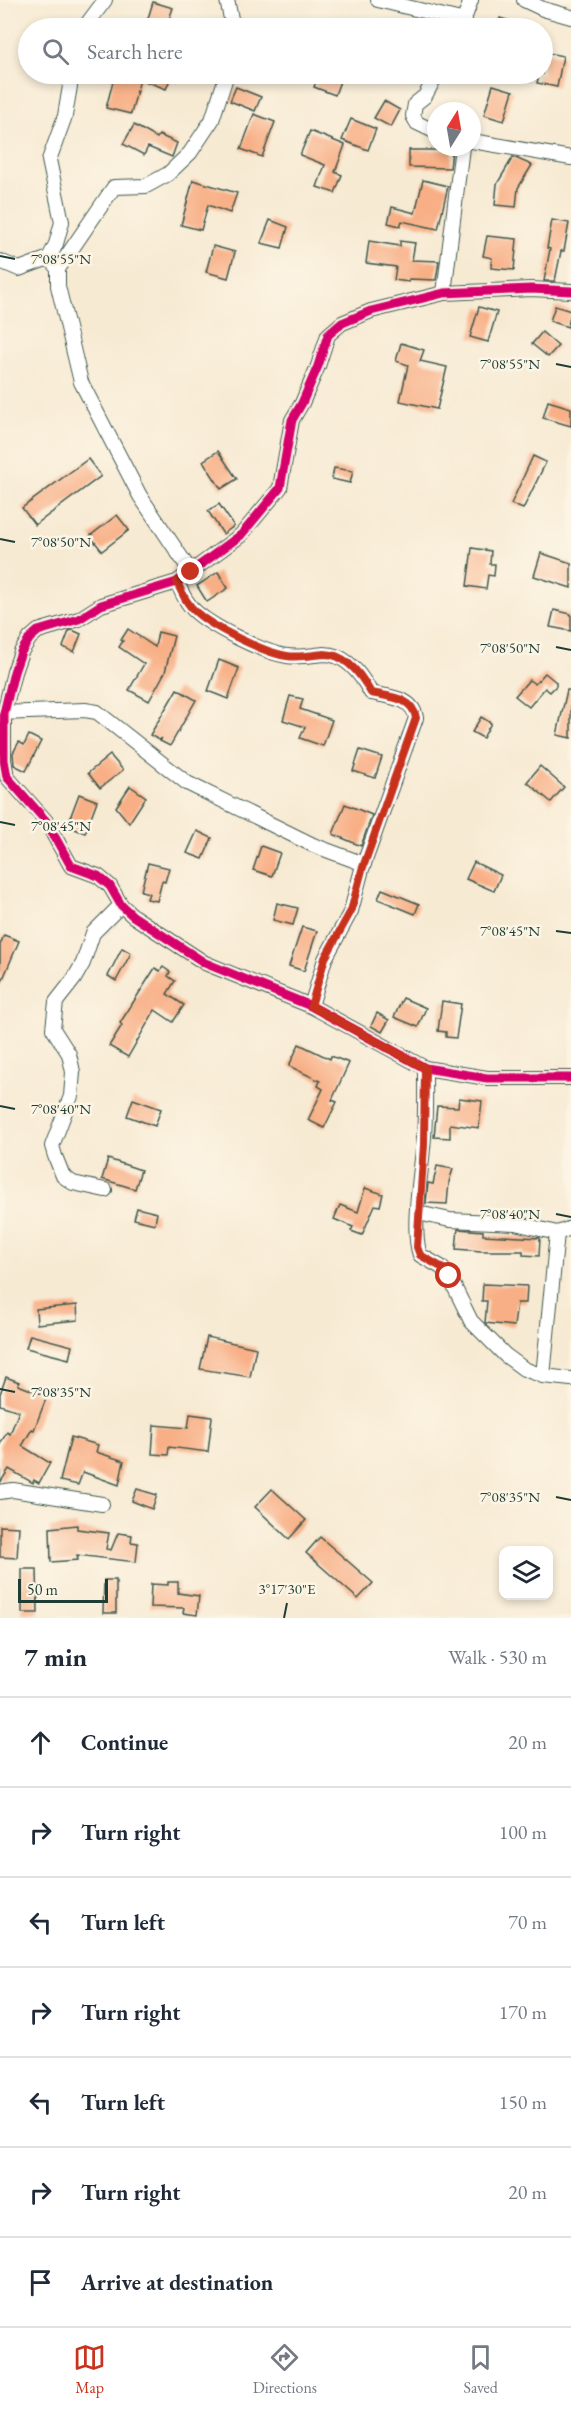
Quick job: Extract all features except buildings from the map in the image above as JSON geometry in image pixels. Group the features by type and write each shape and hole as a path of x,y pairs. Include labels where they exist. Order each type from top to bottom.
{"street":[{"path":"92,18 105,0"},
{"path":"227,0 231,18"},
{"path":"378,0 439,18"},
{"path":"465,18 471,0"},
{"path":"524,0 543,9 571,17"},
{"path":"70,84 65,116 49,160 62,222 53,264 57,286 81,382 140,496 191,572"},
{"path":"0,261 19,269 53,264 114,187 146,186 168,174 190,153 212,120 224,84"},
{"path":"427,128 417,123 413,116 415,104 424,96 431,84"},
{"path":"481,143 571,158"},
{"path":"444,293 461,156"},
{"path":"571,291 531,289 444,293 371,311 342,323 328,335 318,366 292,420 280,488 241,535 177,582 100,606 79,619 38,631 30,638 21,652 2,713 2,770 46,821 71,866 98,876 110,885 121,905 133,916 205,963 311,1006 425,1068 487,1078 571,1078"},
{"path":"177,582 185,599 196,612 227,632 278,655 290,657 327,654 348,663 362,676 371,693 408,702 415,709 416,718 364,864 351,911 325,958 311,1006"},
{"path":"2,713 85,710 97,712 188,783 313,845 364,864"},
{"path":"105,1190 73,1183 63,1176 55,1156 52,1146 71,1096 73,1072 69,1054 53,1029 56,1002 74,980 83,963 93,933 121,905"},
{"path":"425,1068 424,1145 417,1247 420,1255 441,1267 449,1276 471,1321 498,1348 524,1369 543,1376 571,1379"},
{"path":"418,1213 450,1220 515,1223 564,1231 543,1376"},
{"path":"0,1492 13,1490 102,1504"}],"cycle path":[{"path":"571,291 531,289 444,293 371,311 342,323 328,335 318,366 292,420 280,488 241,535 177,582 101,605 79,619 38,631 30,638 21,652 4,713 4,760 7,777 46,821 71,866 98,876 110,886 121,905 133,916 205,963 311,1006 425,1068 487,1078 571,1078"}],"route":[{"path":"191,572 177,582 185,599 196,612 227,632 278,655 290,657 327,654 348,663 362,676 371,693 408,702 415,709 416,718 362,870 351,911 325,958 311,1006 425,1068 424,1145 417,1247 420,1255 441,1267 449,1276"}]}
